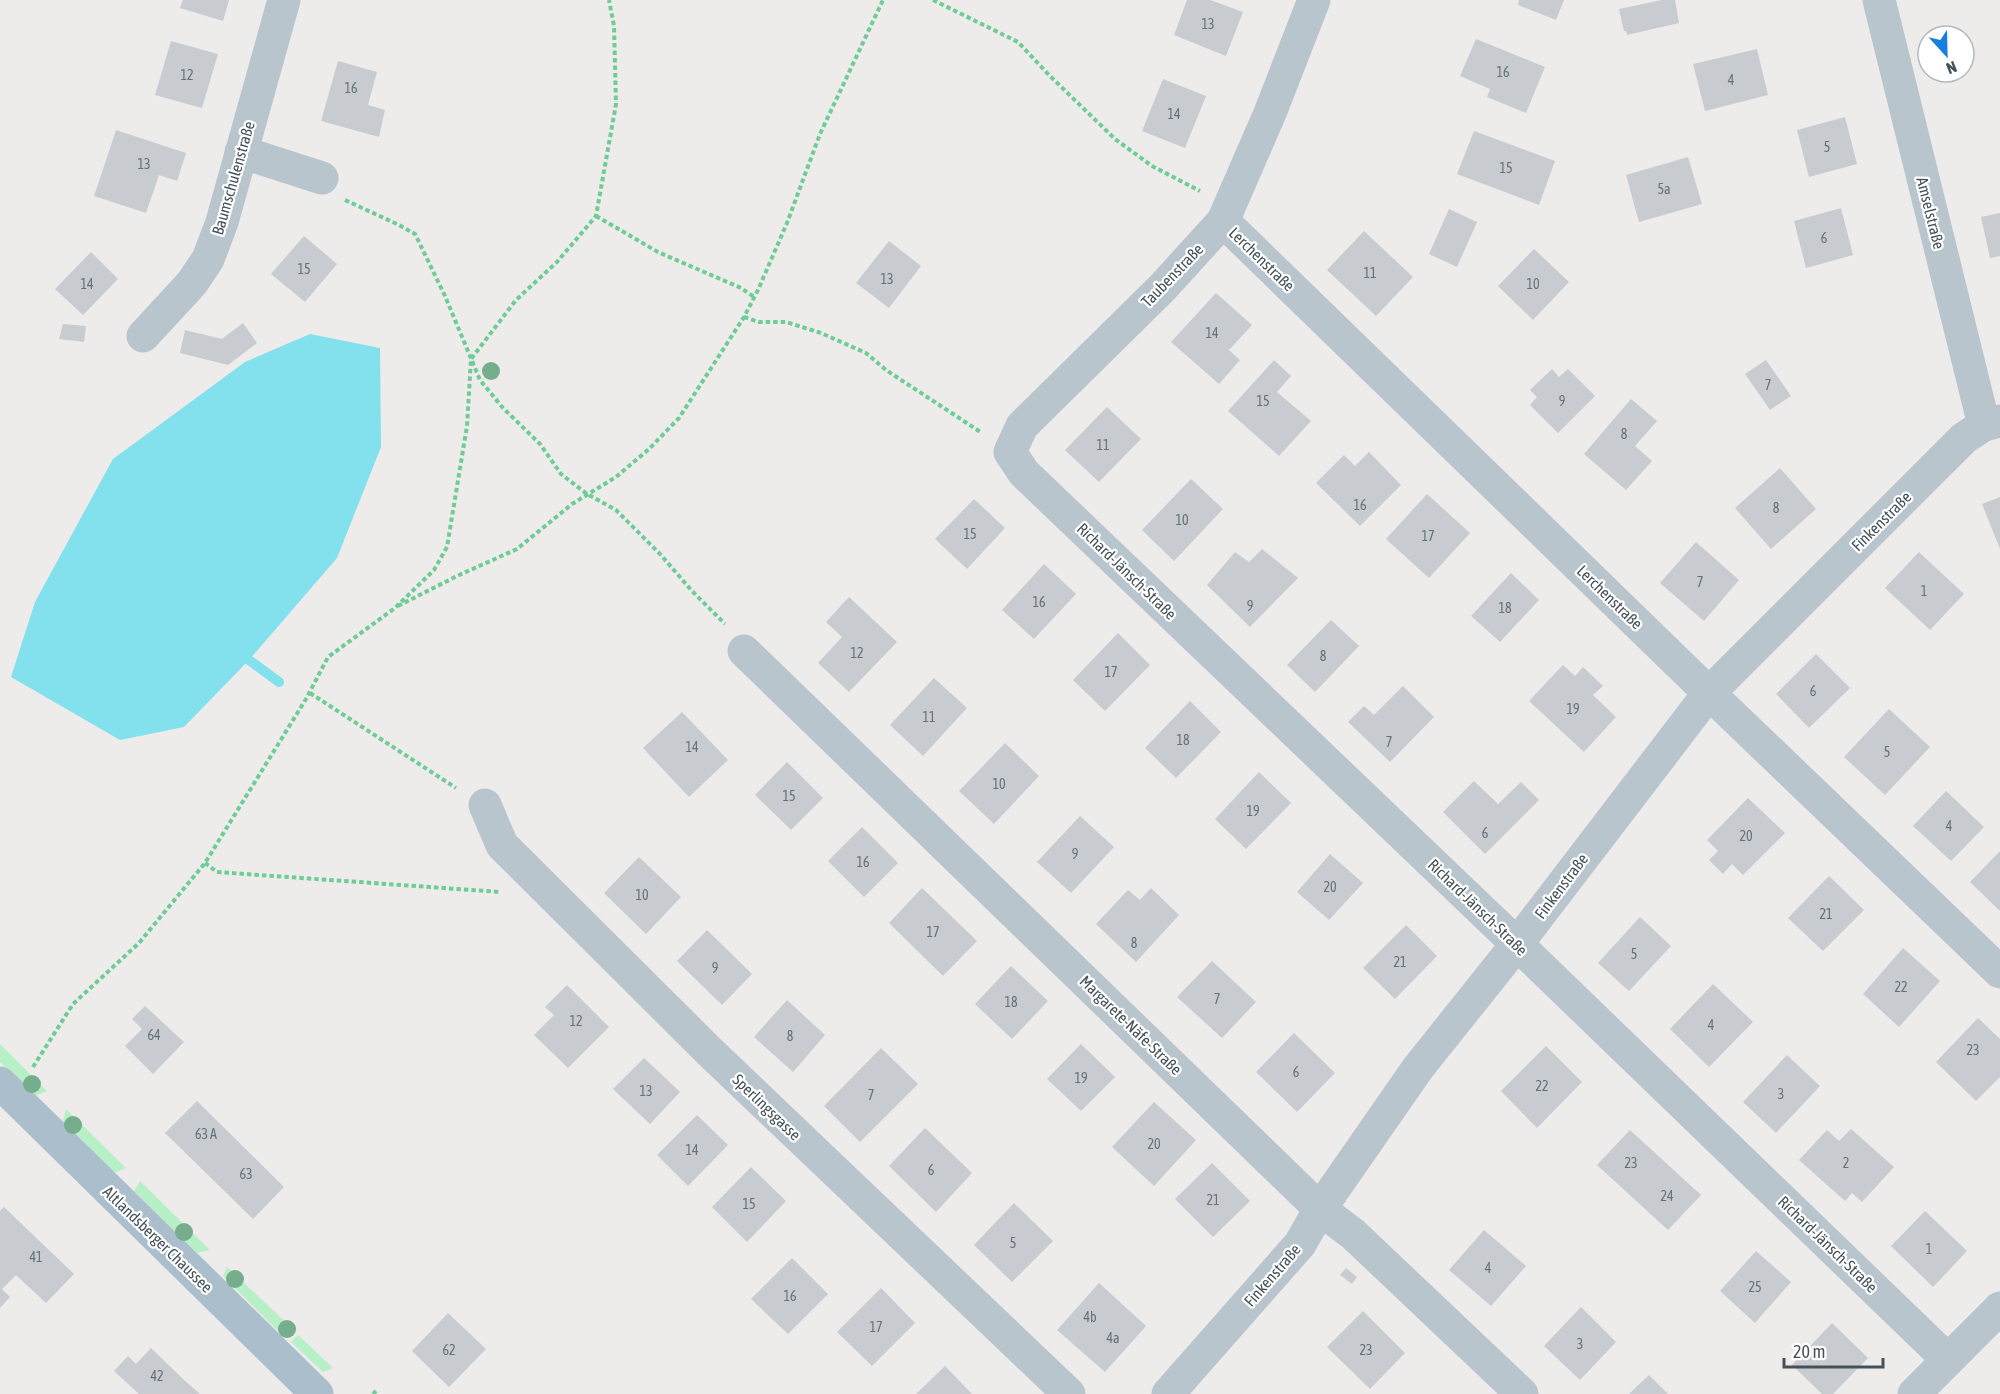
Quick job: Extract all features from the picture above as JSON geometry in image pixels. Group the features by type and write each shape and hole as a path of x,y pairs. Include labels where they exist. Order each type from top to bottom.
{"main road":[{"name":"Altlandsberger Chaussee","path":"1,1085 317,1394"}],"street":[{"name":"Baumschulenstraße","path":"143,336 192,283 208,259 222,222 284,0"},
{"name":"Taubenstraße","path":"1010,452 1022,426 1162,287 1226,214 1270,113 1314,0"},
{"name":"Amselstraße","path":"1879,0 1992,423"},
{"path":"241,152 322,178"},
{"name":"Lerchenstraße","path":"1226,214 1709,693 2000,972"},
{"name":"Finkenstraße","path":"1168,1394 1300,1244 1320,1209 1418,1068 1517,944 1709,693 1964,438 1992,423"},
{"name":"Richard-Jänsch-Straße","path":"1010,452 1024,473 1948,1360"},
{"name":"Margarete-Näfe-Straße","path":"744,651 1320,1209 1353,1234 1522,1394"},
{"name":"Sperlingsgasse","path":"485,805 501,845 709,1051 1069,1394"},
{"path":"1914,1394 2000,1308"}],"path":[{"path":"32,1068 73,1004 140,943 205,863 309,693 328,657 395,608 434,570 447,547 467,426 471,359 516,300 556,262 596,216 616,104 614,26 609,0"},
{"path":"395,608 457,576 517,549 572,504 615,477 649,449 679,418 744,317 754,297 787,223 820,134 883,0"},
{"path":"933,0 1018,42 1115,139 1226,214"},
{"path":"322,178 325,187 338,197 415,234 480,380 503,408 540,444 561,474 587,494 616,510 725,624"},
{"path":"596,216 658,252 741,288 754,297"},
{"path":"744,317 759,322 786,322 821,333 866,353 886,370 1010,452"},
{"path":"309,693 485,805"},
{"path":"205,863 218,872 486,891 509,892 543,886"}],"green space":[{"path":"0,1044 47,1091 35,1096 0,1062"},
{"path":"66,1109 126,1168 114,1173 63,1121"},
{"path":"140,1181 210,1250 197,1253 134,1191"},
{"path":"227,1267 293,1329 285,1338 223,1276"},
{"path":"298,1335 333,1368 323,1372 291,1342"}],"water":[{"path":"310,334 380,348 381,447 337,558 249,660 184,727 120,740 11,677 35,602 113,459 245,362"}],"building":[{"path":"183,0 229,0 223,21 180,8"},
{"path":"1187,0 1210,0 1243,12 1226,56 1174,35"},
{"path":"1519,0 1564,0 1556,20 1518,5"},
{"path":"1662,0 1675,0 1679,23 1627,35 1619,9"},
{"path":"1476,39 1545,67 1526,113 1487,97 1490,89 1460,76"},
{"path":"171,41 218,54 202,108 155,95"},
{"path":"1757,49 1768,95 1705,111 1693,64"},
{"path":"338,61 377,72 368,105 385,110 379,137 321,121"},
{"path":"1163,79 1206,96 1185,148 1142,131"},
{"path":"1845,117 1857,164 1809,177 1797,130"},
{"path":"116,130 186,153 177,181 159,175 146,213 94,196"},
{"path":"1474,131 1555,161 1539,205 1457,174"},
{"path":"1688,157 1702,204 1639,222 1626,175"},
{"path":"1841,208 1853,255 1806,268 1794,221"},
{"path":"1449,209 1477,222 1457,267 1429,254"},
{"path":"2000,213 2000,256 1990,258 1981,217"},
{"path":"1364,231 1413,277 1376,316 1327,270"},
{"path":"304,236 337,264 305,302 271,274"},
{"path":"889,241 921,266 889,308 856,283"},
{"path":"1534,249 1569,282 1533,320 1498,286"},
{"path":"91,252 118,279 83,315 55,289"},
{"path":"1216,293 1252,325 1229,350 1240,360 1219,384 1171,342"},
{"path":"243,323 257,343 228,365 180,353 185,330 222,339"},
{"path":"63,324 86,326 84,342 59,339"},
{"path":"1274,360 1291,376 1277,392 1311,421 1279,456 1228,411"},
{"path":"1766,360 1791,396 1770,410 1745,374"},
{"path":"1552,369 1559,377 1568,369 1595,396 1558,433 1530,405 1537,397 1530,390"},
{"path":"1631,399 1657,421 1635,446 1652,461 1626,490 1584,454"},
{"path":"1107,407 1141,439 1099,482 1065,450"},
{"path":"1369,452 1401,485 1360,526 1316,483 1344,455 1355,466"},
{"path":"1780,468 1816,509 1771,549 1735,508"},
{"path":"1191,479 1223,509 1174,561 1142,530"},
{"path":"1427,494 1470,533 1429,578 1386,539"},
{"path":"2000,497 2000,549 1982,504"},
{"path":"974,499 1005,528 967,569 935,539"},
{"path":"1696,542 1739,580 1704,621 1660,583"},
{"path":"1262,549 1298,578 1250,627 1207,585 1235,552 1249,562"},
{"path":"1919,552 1964,594 1930,630 1885,588"},
{"path":"1044,564 1076,594 1034,639 1002,610"},
{"path":"1511,573 1539,600 1500,642 1471,616"},
{"path":"849,597 897,642 849,692 818,663 842,637 826,622"},
{"path":"1331,620 1359,646 1315,692 1287,665"},
{"path":"1118,633 1150,665 1105,711 1073,680"},
{"path":"1816,654 1850,688 1809,728 1776,694"},
{"path":"1563,665 1575,676 1583,667 1603,686 1593,695 1616,717 1584,752 1529,701"},
{"path":"934,678 967,708 923,756 890,725"},
{"path":"1403,686 1434,717 1390,762 1348,722 1364,706 1374,715"},
{"path":"1190,701 1221,732 1176,778 1145,748"},
{"path":"1889,709 1930,747 1885,795 1844,757"},
{"path":"682,712 728,760 689,797 643,748"},
{"path":"1005,743 1039,776 994,824 959,791"},
{"path":"787,762 823,798 791,830 755,795"},
{"path":"1259,772 1291,803 1246,849 1215,819"},
{"path":"1474,781 1498,804 1521,782 1539,800 1485,854 1443,812"},
{"path":"1946,791 1984,827 1951,861 1913,826"},
{"path":"1748,798 1785,833 1743,875 1732,864 1723,874 1709,860 1718,851 1707,840"},
{"path":"1080,816 1114,847 1071,893 1037,862"},
{"path":"862,827 898,863 864,897 828,861"},
{"path":"2000,851 2000,911 1970,882"},
{"path":"1330,854 1363,883 1329,920 1297,892"},
{"path":"639,857 681,897 646,934 604,893"},
{"path":"1829,876 1864,910 1823,951 1788,918"},
{"path":"922,888 977,941 943,976 889,923"},
{"path":"1151,888 1179,915 1136,962 1096,924 1128,890 1140,900"},
{"path":"1640,917 1671,946 1629,991 1598,963"},
{"path":"1406,925 1437,956 1395,999 1363,968"},
{"path":"707,930 752,974 722,1005 677,961"},
{"path":"1903,948 1940,981 1899,1027 1863,994"},
{"path":"1212,961 1256,1002 1222,1038 1177,997"},
{"path":"1011,966 1048,1001 1012,1039 975,1004"},
{"path":"1713,984 1753,1022 1709,1067 1670,1029"},
{"path":"567,985 609,1027 568,1068 534,1035 554,1015 545,1007"},
{"path":"787,1000 825,1035 793,1072 754,1037"},
{"path":"145,1006 184,1042 153,1074 125,1046 142,1029 132,1019"},
{"path":"1978,1018 2000,1039 2000,1077 1976,1101 1936,1062"},
{"path":"1294,1033 1335,1073 1297,1112 1256,1072"},
{"path":"1081,1044 1115,1077 1081,1111 1047,1079"},
{"path":"1546,1046 1582,1082 1537,1128 1501,1091"},
{"path":"881,1048 918,1084 860,1142 824,1106"},
{"path":"1787,1055 1820,1086 1776,1133 1743,1102"},
{"path":"644,1058 680,1092 650,1124 613,1089"},
{"path":"197,1101 284,1187 253,1219 165,1133"},
{"path":"1154,1102 1196,1140 1154,1186 1112,1147"},
{"path":"697,1115 728,1145 688,1186 657,1155"},
{"path":"925,1128 972,1173 936,1212 889,1166"},
{"path":"1851,1129 1894,1167 1862,1202 1852,1193 1845,1201 1799,1160 1827,1130 1839,1141"},
{"path":"1630,1130 1701,1195 1668,1230 1597,1165"},
{"path":"1212,1163 1250,1201 1213,1237 1175,1199"},
{"path":"751,1167 786,1201 747,1242 712,1207"},
{"path":"1014,1203 1053,1241 1012,1282 974,1245"},
{"path":"4,1207 74,1274 46,1303 16,1275 2,1289 10,1297 0,1308 0,1211"},
{"path":"1925,1211 1967,1251 1933,1287 1891,1246"},
{"path":"1484,1230 1526,1266 1491,1306 1449,1270"},
{"path":"1756,1251 1791,1282 1755,1323 1720,1291"},
{"path":"792,1258 828,1294 788,1334 751,1299"},
{"path":"1346,1268 1357,1277 1352,1284 1340,1275"},
{"path":"1099,1283 1146,1326 1105,1372 1057,1330"},
{"path":"881,1288 915,1323 872,1366 837,1332"},
{"path":"1581,1307 1616,1342 1580,1380 1544,1346"},
{"path":"1363,1311 1405,1353 1370,1389 1327,1347"},
{"path":"448,1313 486,1349 449,1387 412,1351"},
{"path":"1832,1323 1868,1358 1833,1394 1822,1394 1792,1365"},
{"path":"151,1348 200,1394 139,1394 114,1371 128,1356 136,1364"},
{"path":"945,1366 972,1394 916,1394"},
{"path":"1649,1375 1668,1394 1629,1394"}],"waterway":[{"path":"249,660 279,682"}]}
